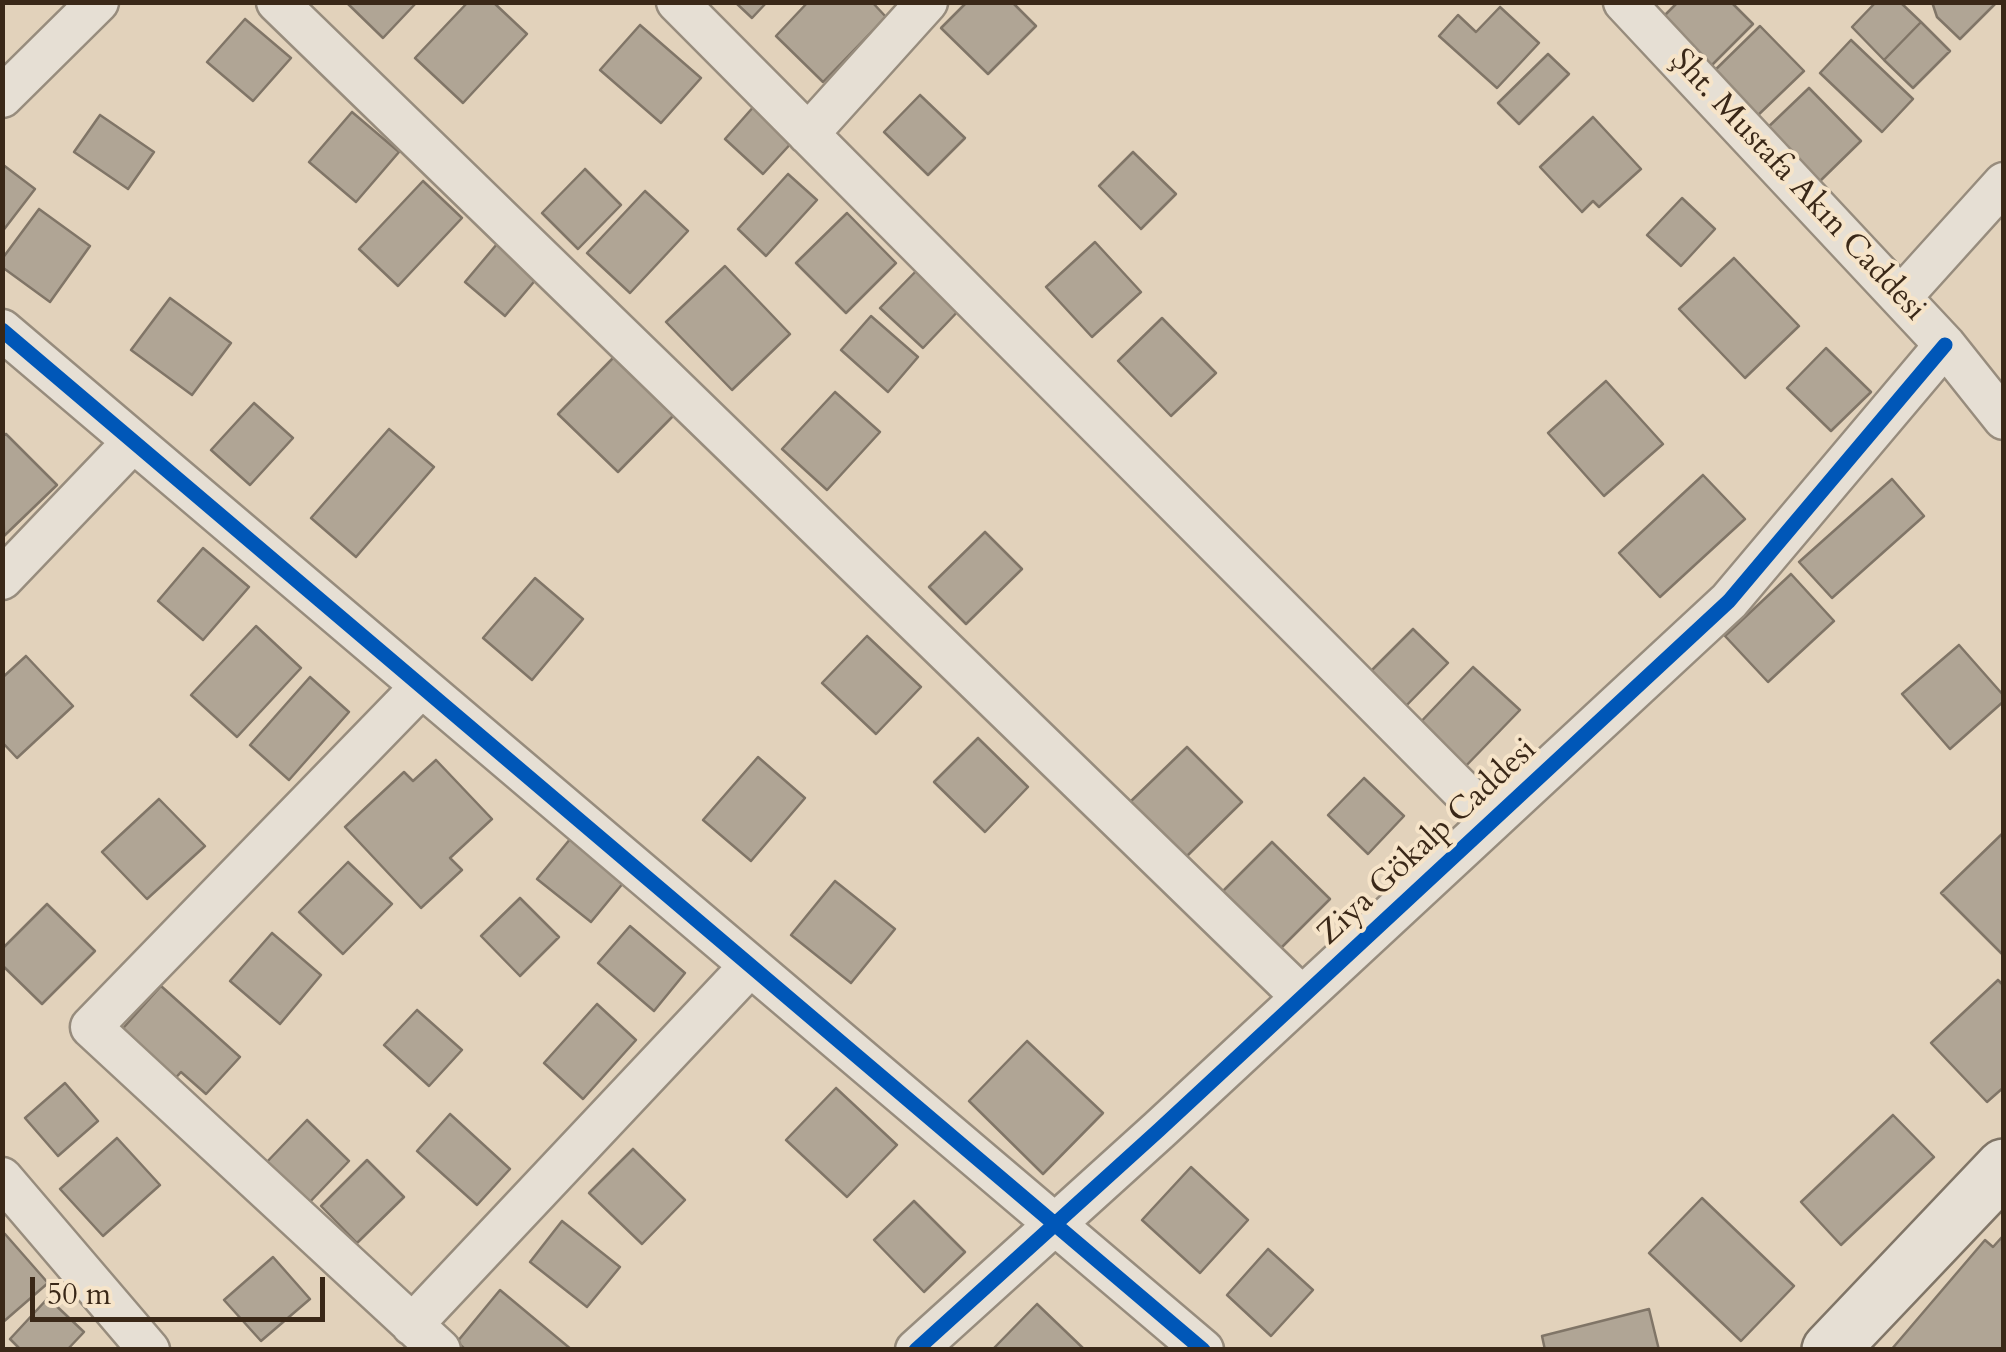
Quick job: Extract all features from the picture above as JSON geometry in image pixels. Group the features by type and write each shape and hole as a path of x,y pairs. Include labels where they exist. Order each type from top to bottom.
{"street":[{"path":"2,96 98,2"},
{"path":"277,2 1302,996"},
{"path":"677,2 1492,821"},
{"path":"808,134 927,2"},
{"name":"Şht. Mustafa Akın Caddesi","path":"1643,10 1945,345 2004,419"},
{"path":"1901,297 2004,183"},
{"path":"2,330 1203,1350"},
{"name":"Ziya Gökalp Caddesi","path":"916,1350 1729,602 1945,345"},
{"path":"2,579 134,442"},
{"path":"421,687 91,1027 426,1337 750,966"},
{"path":"1830,1350 2004,1167"},
{"path":"2,1178 149,1350"}],"building":[{"path":"346,2 417,2 383,38"},
{"path":"468,2 493,2 527,34 463,103 415,58"},
{"path":"735,2 767,2 752,18"},
{"path":"808,2 872,2 886,17 823,82 776,36"},
{"path":"967,2 1012,2 1036,26 988,74 941,28"},
{"path":"1678,2 1731,2 1753,24 1707,70 1659,21"},
{"path":"1876,2 1900,2 1921,22 1884,60 1852,27"},
{"path":"1932,2 1995,4 1960,39 1937,17"},
{"path":"1500,7 1539,43 1497,88 1439,36 1458,15 1476,32"},
{"path":"245,19 291,58 253,101 207,62"},
{"path":"1921,22 1950,51 1913,88 1884,60"},
{"path":"640,25 701,78 661,123 600,70"},
{"path":"1760,26 1804,71 1754,119 1710,75"},
{"path":"1851,40 1913,99 1882,132 1820,73"},
{"path":"1548,54 1569,74 1519,124 1498,103"},
{"path":"1809,88 1861,141 1816,185 1763,132"},
{"path":"920,95 965,138 928,175 884,132"},
{"path":"756,104 795,139 763,174 725,139"},
{"path":"352,112 399,152 356,202 309,162"},
{"path":"100,115 154,152 128,189 74,152"},
{"path":"1593,117 1641,169 1599,207 1593,201 1582,212 1540,167"},
{"path":"1133,152 1176,194 1141,229 1099,186"},
{"path":"2,164 35,189 2,232"},
{"path":"585,169 621,205 578,249 542,213"},
{"path":"788,174 817,200 766,256 738,229"},
{"path":"423,181 462,218 398,286 359,249"},
{"path":"645,191 688,231 630,293 587,253"},
{"path":"1682,198 1715,229 1681,266 1647,235"},
{"path":"39,209 90,246 50,302 2,267 2,259"},
{"path":"847,213 896,263 846,313 796,263"},
{"path":"1095,242 1141,292 1092,337 1046,287"},
{"path":"497,244 538,277 505,316 465,282"},
{"path":"1734,258 1799,326 1745,378 1679,309"},
{"path":"725,266 790,334 732,390 666,322"},
{"path":"921,266 963,306 923,348 880,308"},
{"path":"170,298 231,343 192,395 131,350"},
{"path":"871,316 918,357 888,392 841,350"},
{"path":"1162,318 1216,373 1171,416 1118,361"},
{"path":"1826,348 1871,392 1831,431 1787,388"},
{"path":"615,356 675,414 618,472 558,414"},
{"path":"1606,381 1663,444 1604,496 1548,433"},
{"path":"835,392 880,432 827,490 782,449"},
{"path":"254,403 293,438 250,485 211,450"},
{"path":"389,429 434,467 356,557 311,518"},
{"path":"6,434 57,485 4,536 2,437"},
{"path":"1703,475 1745,519 1660,597 1619,553"},
{"path":"1892,479 1924,516 1832,598 1799,562"},
{"path":"985,532 1022,569 966,624 929,587"},
{"path":"203,548 249,587 203,640 158,601"},
{"path":"1791,574 1834,621 1768,682 1725,636"},
{"path":"535,578 583,619 532,680 483,638"},
{"path":"256,626 301,668 237,737 191,695"},
{"path":"1413,629 1448,663 1401,711 1366,676"},
{"path":"867,636 921,687 876,734 822,683"},
{"path":"1959,645 2004,696 2004,701 1950,749 1902,694"},
{"path":"26,656 73,706 17,758 2,742 2,678"},
{"path":"1473,667 1520,710 1461,771 1415,728"},
{"path":"310,677 349,712 289,780 250,745"},
{"path":"978,738 1028,787 985,832 934,782"},
{"path":"1187,747 1242,802 1185,858 1129,803"},
{"path":"758,757 805,798 751,861 703,820"},
{"path":"436,760 492,819 450,858 462,870 421,908 345,827 404,772 413,781"},
{"path":"1364,778 1404,816 1368,854 1328,815"},
{"path":"159,799 205,846 147,899 102,852"},
{"path":"2004,832 2004,956 1941,893"},
{"path":"571,838 624,882 591,922 537,879"},
{"path":"1272,842 1330,899 1279,950 1222,892"},
{"path":"348,862 392,904 343,954 299,912"},
{"path":"835,881 895,929 851,983 791,935"},
{"path":"520,898 559,937 520,976 481,936"},
{"path":"47,904 95,951 42,1004 2,965 2,949"},
{"path":"630,926 685,973 654,1011 598,963"},
{"path":"272,933 321,975 280,1024 230,981"},
{"path":"1998,980 2004,986 2004,1087 1987,1102 1931,1043"},
{"path":"161,986 240,1057 206,1094 181,1072 171,1083 117,1035"},
{"path":"597,1004 636,1040 583,1099 544,1063"},
{"path":"417,1010 462,1050 429,1086 384,1045"},
{"path":"1027,1041 1103,1113 1043,1174 969,1101"},
{"path":"65,1083 98,1121 58,1156 25,1118"},
{"path":"836,1088 897,1145 847,1197 786,1140"},
{"path":"450,1114 510,1169 477,1205 417,1151"},
{"path":"1893,1115 1934,1157 1841,1245 1801,1202"},
{"path":"307,1120 349,1161 306,1206 264,1165"},
{"path":"117,1138 160,1185 103,1236 60,1189"},
{"path":"633,1149 685,1200 642,1244 589,1193"},
{"path":"367,1160 404,1197 357,1243 321,1206"},
{"path":"1191,1167 1248,1220 1200,1273 1142,1220"},
{"path":"1702,1198 1794,1286 1741,1341 1649,1253"},
{"path":"914,1201 965,1252 924,1292 874,1240"},
{"path":"562,1221 620,1267 587,1307 530,1262"},
{"path":"5,1234 48,1283 2,1323 2,1236"},
{"path":"2002,1237 2004,1350 1891,1350 1985,1240 1993,1247"},
{"path":"1268,1249 1313,1290 1271,1336 1227,1295"},
{"path":"273,1257 310,1299 261,1341 224,1300"},
{"path":"500,1290 572,1350 466,1350 457,1342"},
{"path":"48,1298 84,1332 67,1350 21,1350 10,1339"},
{"path":"1037,1304 1085,1350 994,1348"},
{"path":"1649,1309 1659,1350 1545,1350 1542,1336"}],"cycle path":[{"path":"2,330 1203,1350"},
{"path":"916,1350 1729,601 1945,345"}]}
